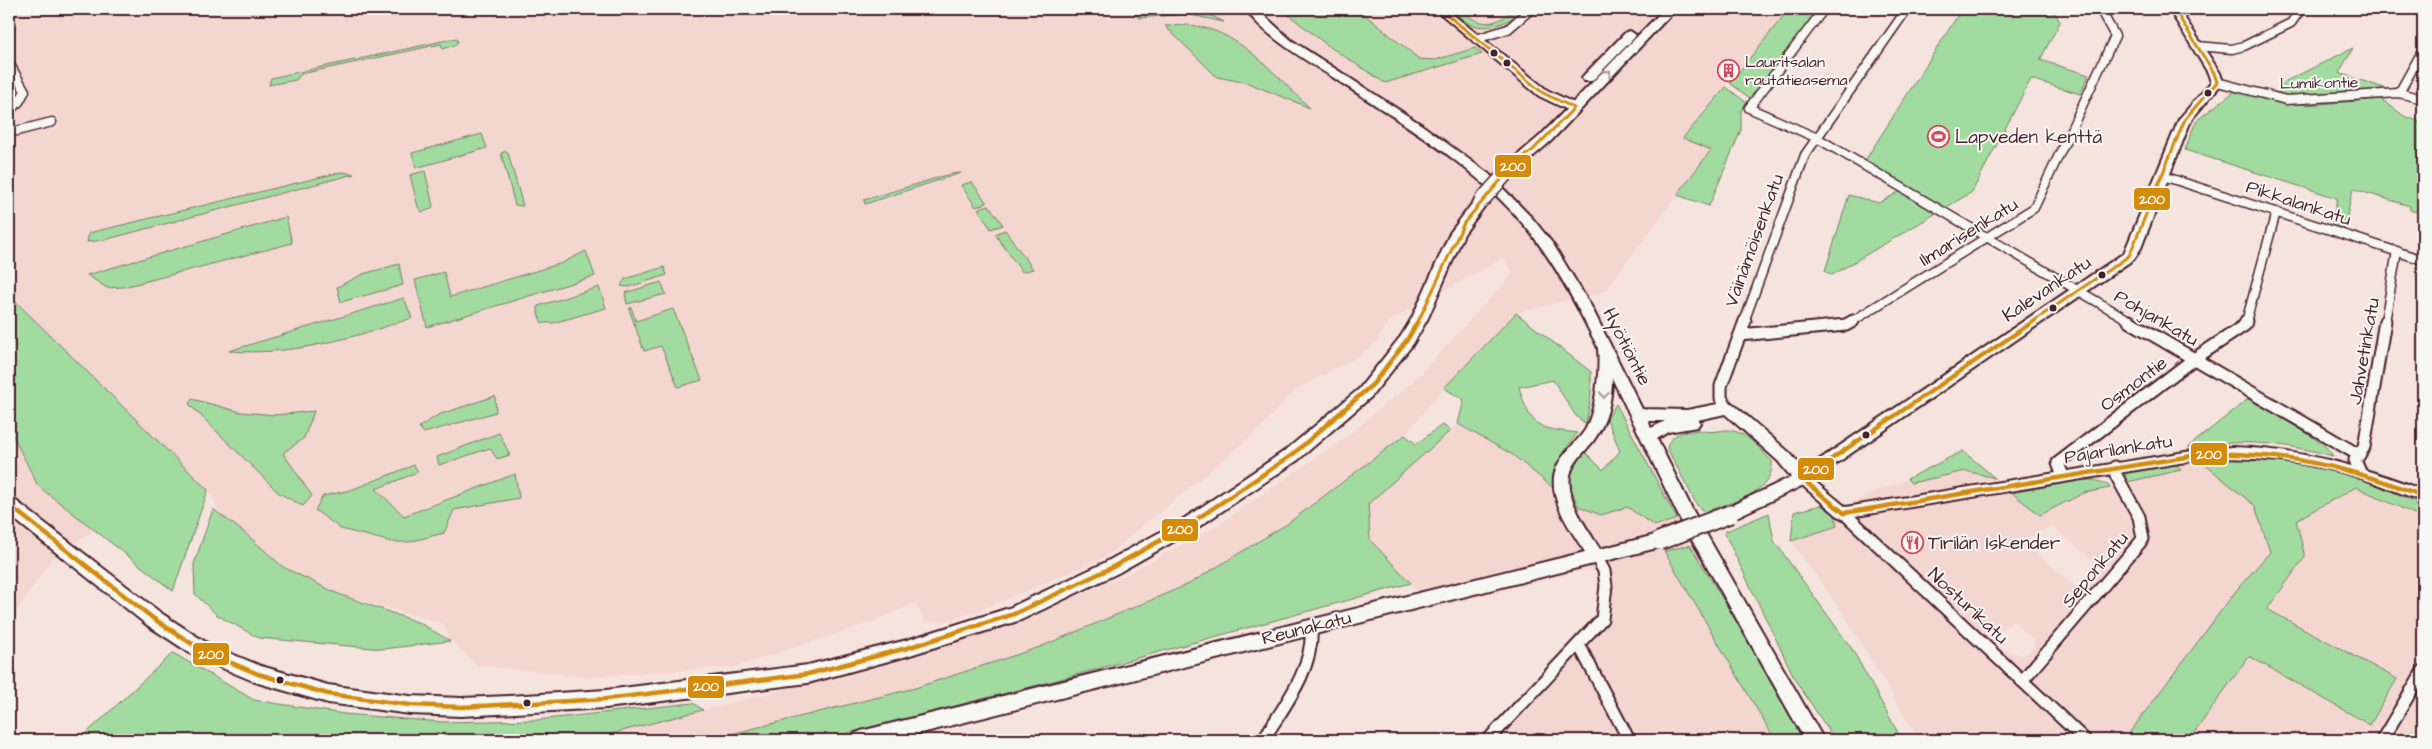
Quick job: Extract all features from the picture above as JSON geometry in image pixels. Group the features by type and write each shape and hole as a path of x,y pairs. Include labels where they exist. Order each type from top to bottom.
{"main road":[{"name":"Hyötiöntie","path":"1251,9 1287,42 1418,128 1491,183 1528,222 1548,247 1572,284 1639,415 1685,512 1815,740"},
{"name":"Hyötiöntie","path":"1263,9 1305,54"},
{"path":"1440,9 1543,93 1569,106"},
{"path":"9,505 154,619 203,651 258,674 328,694 410,704 460,706 606,699 808,674 907,648 1014,614 1111,568 1188,524 1292,455 1365,393 1407,340 1420,318 1457,233 1482,200 1513,165 1533,150 1569,106 1656,9"},
{"path":"1569,106 1670,9"},
{"path":"2174,9 2214,73 2217,82"},
{"name":"Kalevankatu","path":"1748,507 1802,479 2129,256 2164,176 2185,119 2192,108 2217,82"},
{"path":"1596,556 1569,510 1561,482 1572,456 1591,432 1602,408 1605,391 1604,346"},
{"path":"1639,415 1687,416 1734,414 1784,457 1802,479"},
{"path":"1649,437 1664,427 1734,414"},
{"name":"Reunakatu","path":"861,740 1311,626 1659,541 1748,507"}],"street":[{"path":"1476,39 1508,29 1530,9"},
{"name":"Pohjankatu","path":"1824,9 1749,108 1817,138 1986,239 2359,455"},
{"name":"Väinämöisenkatu","path":"1734,414 1722,398 1721,386 1804,155 1907,9"},
{"name":"Ilmarisenkatu","path":"1740,334 1846,325 2034,208 2115,36 2100,9"},
{"path":"2197,46 2232,49 2244,46 2291,22 2301,9"},
{"path":"2399,93 2423,50"},
{"path":"9,63 20,79 25,91 19,102 9,111"},
{"name":"Lumikontie","path":"2217,82 2286,100 2399,93 2423,99"},
{"path":"9,133 52,122"},
{"name":"Pikkalankatu","path":"2164,176 2422,259"},
{"name":"Osmontie","path":"2064,476 2058,463 2194,358 2244,325 2276,212"},
{"path":"2422,259 2423,248"},
{"name":"Jahvetinkatu","path":"2359,455 2364,447 2398,251"},
{"name":"Pajarilankatu","path":"1844,513 2115,467 2234,451 2268,452 2300,457 2360,472 2423,496"},
{"path":"2359,455 2355,460 2360,472"},
{"name":"Seponkatu","path":"2022,681 2143,539 2138,517 2116,475 2115,467"},
{"name":"Nosturikatu","path":"1802,479 1844,513 2085,740"},
{"path":"1493,738 1602,618 1607,602 1606,573 1596,556"},
{"path":"1262,740 1307,661 1313,634 1311,626"},
{"path":"1579,645 1629,740"},
{"path":"2382,740 2423,671"}],"shaded area":[{"path":"9,9 1789,9 1683,138 1711,150 1605,291 1516,313 1444,388 1405,435 1287,524 1189,584 1040,647 915,688 707,740 587,740 900,660 1023,619 1125,575 1217,526 1346,437 1418,377 1513,273 1503,258 1391,320 1373,346 1359,356 1297,389 1251,437 1105,557 998,603 952,620 925,622 915,603 872,622 735,667 586,677 476,665 449,638 444,624 300,583 229,533 210,492 9,301 9,168 16,149 9,150 9,85 13,90 11,74 9,73"},
{"path":"1458,424 1513,455 1578,506 1601,515 1627,507 1655,526 1677,519 1690,545 1808,740 1506,740 1498,722 1595,617 1600,601 1602,571 1580,571 1434,608 1370,540 1368,504 1400,473"},
{"path":"9,432 13,436 38,486 94,530 52,558 12,617 9,617"},
{"path":"1963,451 2040,515 2084,493 2110,489 2108,484 2127,482 2125,475 2129,471 2230,458 2325,468 2357,477 2423,505 2423,740 1919,740 1843,613 1791,541 1794,512 1821,505 1841,507 1907,479","holes":["2052,526 2101,567 2080,591 2023,541","2014,622 2036,643 2029,652 2023,655 2003,650 1988,636"]}],"green space":[{"path":"1198,9 1224,22 1186,14 1138,18 1134,10"},
{"path":"1281,9 1358,9 1419,59 1435,60 1475,48 1482,54 1385,83 1327,45"},
{"path":"1451,9 1459,9 1474,19 1486,23 1500,20 1514,10 1517,14 1500,24 1479,27 1466,22"},
{"path":"1789,9 1818,9 1751,99 1730,83"},
{"path":"1962,9 2053,9 2060,22 2040,60 2089,75 2080,94 2031,79 1972,192 1832,275 1825,271 1849,195 1879,203 1906,188 1864,162"},
{"path":"1165,26 1196,26 1213,30 1229,37 1272,70 1310,108 1248,83 1217,77"},
{"path":"457,38 458,42 455,45 443,49 441,44 301,74 296,80 269,85 271,78"},
{"path":"2353,48 2339,73 2390,90 2292,97 2278,95 2282,83"},
{"path":"1726,87 1747,103 1741,111 1741,130 1709,206 1677,195 1711,150 1683,138"},
{"path":"2235,91 2273,101 2308,105 2381,99 2404,116 2423,123 2423,214 2410,210 2410,206 2353,189 2344,229 2332,225 2337,198 2185,150 2196,121"},
{"path":"482,134 487,148 416,168 412,153"},
{"path":"506,151 523,206 515,205 501,153"},
{"path":"425,171 433,206 431,209 422,212 418,207 410,175"},
{"path":"342,172 354,174 104,240 87,242 89,233"},
{"path":"961,173 865,204 864,200 950,174"},
{"path":"972,182 987,203 976,207 961,185"},
{"path":"989,205 1003,225 991,229 978,209"},
{"path":"286,217 292,243 124,287 107,288 87,275"},
{"path":"1005,230 1033,269 1022,272 995,234"},
{"path":"586,251 595,276 427,327 415,280 444,272 450,297 562,263"},
{"path":"399,264 403,285 341,302 337,287 363,274"},
{"path":"664,267 667,275 629,287 621,286 625,279"},
{"path":"661,282 666,294 627,304 625,293"},
{"path":"599,287 606,308 553,323 542,323 538,314 538,306"},
{"path":"9,295 208,490 173,591 38,486 13,436 9,432"},
{"path":"404,298 412,318 345,339 276,351 229,351"},
{"path":"631,307 636,321 673,309 702,380 678,387 661,346 644,351 629,309"},
{"path":"1516,313 1591,372 1591,394 1586,424 1576,416 1553,380 1519,387 1528,411 1538,423 1544,427 1577,433 1563,453 1552,487 1513,455 1458,424 1464,400 1444,388"},
{"path":"495,396 496,412 424,433 419,427 438,415"},
{"path":"192,399 241,412 275,415 314,411 304,438 283,453 312,496 303,506 279,493 189,404"},
{"path":"2248,399 2308,434 2328,449 2333,456 2314,451 2261,443 2226,443 2188,447"},
{"path":"1616,404 1677,519 1655,526 1627,507 1601,515 1578,506 1570,483 1571,472 1574,466 1585,452 1603,470 1620,451 1607,419"},
{"path":"1442,425 1451,430 1368,504 1370,540 1411,583 1046,683 820,740 707,740 915,688 1040,647 1189,584 1287,524 1405,435 1416,444"},
{"path":"1699,430 1710,432 1733,431 1752,441 1772,461 1771,473 1766,482 1749,496 1704,512 1697,505 1667,448 1675,436 1684,432"},
{"path":"499,433 510,455 497,459 490,448 439,465 437,457"},
{"path":"1963,451 1995,478 1966,471 1911,483 1907,479"},
{"path":"2230,458 2278,461 2341,472 2365,480 2423,505 2423,518 2356,487 2296,520 2305,557 2267,609 2397,679 2370,725 2249,656 2189,740 2124,740 2239,587 2270,552 2255,506 2202,462"},
{"path":"2176,464 2181,470 2127,482 2125,475 2129,471"},
{"path":"414,465 418,472 376,489 404,516 515,474 519,498 454,510 444,533 409,542 392,542 341,529 315,510 323,496 351,490"},
{"path":"2081,480 2094,480 2108,484 2110,488 2084,493 2040,515 2012,493"},
{"path":"1821,505 1835,515 1837,526 1791,541 1794,512"},
{"path":"213,509 245,533 283,567 336,593 420,623 450,641 383,649 259,638 217,615 195,594 194,564"},
{"path":"1769,513 1774,541 1852,649 1902,740 1835,740 1796,681 1724,532"},
{"path":"1690,545 1808,740 1775,740 1664,551"},
{"path":"173,653 254,700 344,714 442,722 537,720 693,703 703,710 587,740 79,740"}],"transit line":[{"name":"200","path":"9,505 154,619 203,651 258,674 328,694 410,705 461,707 606,699 808,674 907,648 1014,614 1111,568 1188,525 1292,455 1373,384 1407,340 1420,318 1464,223 1517,161 1533,150 1574,108 1543,93 1440,9"},
{"name":"200","path":"2174,9 2214,73 2217,82 2185,119 2129,256 1802,479 1844,513 2204,454 2233,453 2262,454 2316,462 2369,476 2423,496"}],"place":[{"name":"Lauritsalan rautatieasema","path":"1729,70"},
{"name":"Lapveden kenttä","path":"1939,136"},
{"name":"Tirilän Iskender","path":"1912,542"}]}
